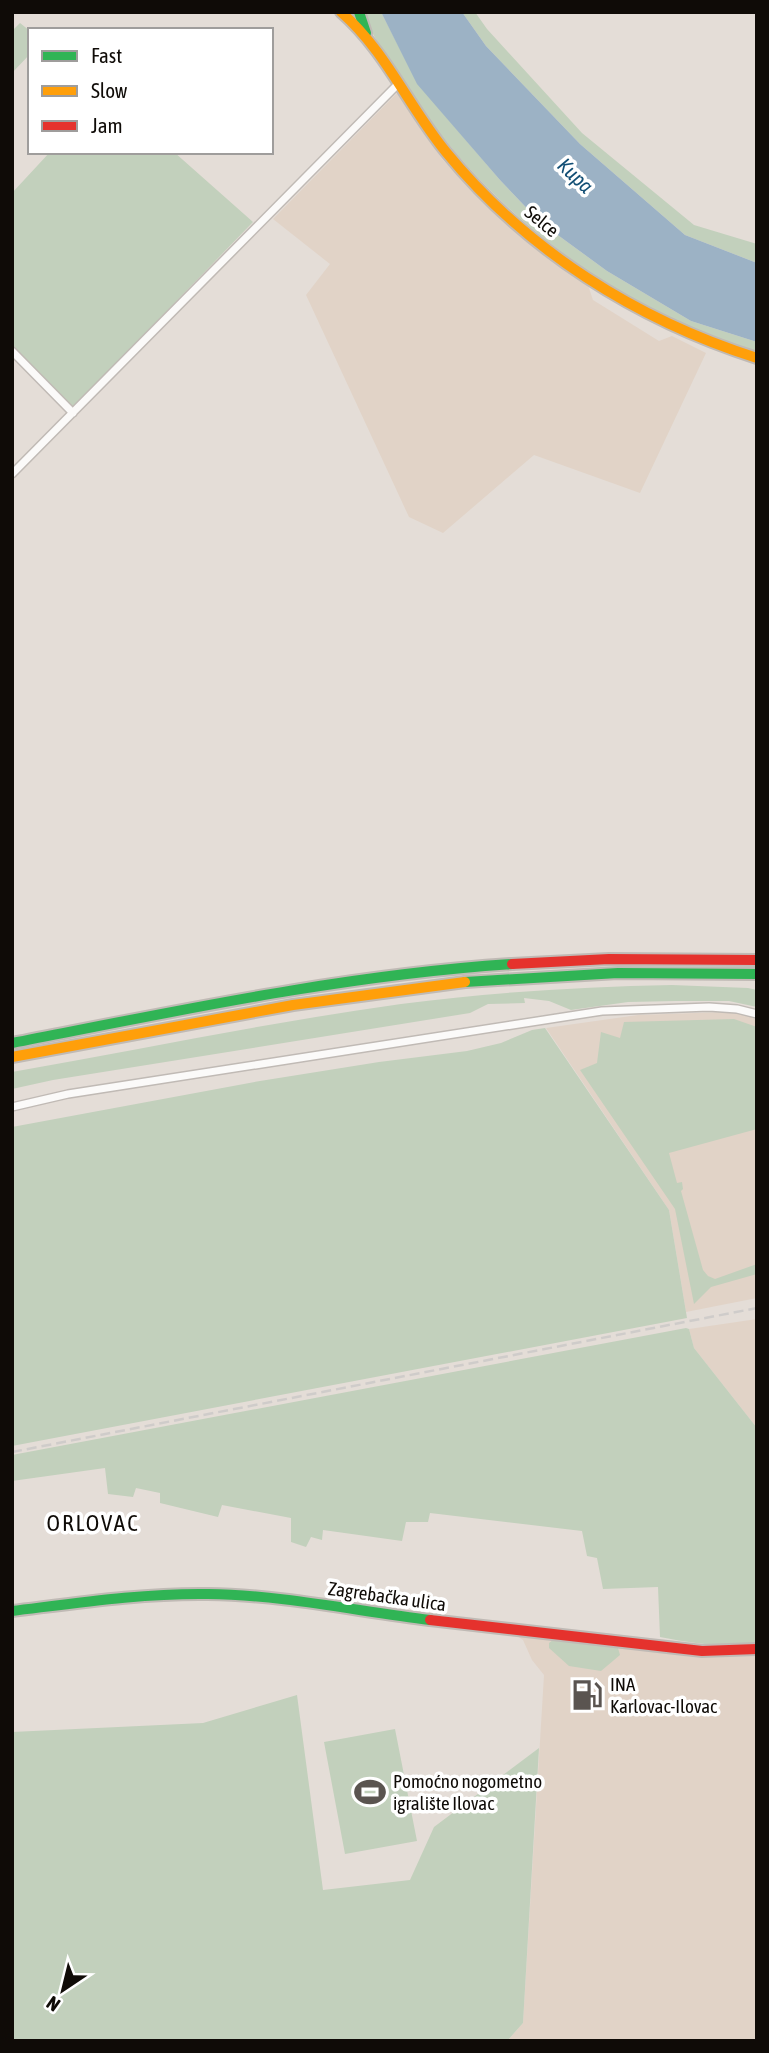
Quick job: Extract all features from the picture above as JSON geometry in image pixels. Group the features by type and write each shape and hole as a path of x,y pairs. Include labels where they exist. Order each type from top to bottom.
{"main road":[{"path":"341,12 367,36"},
{"path":"359,12 367,36"},
{"name":"Selce","path":"367,36 448,153 489,198 533,239 635,308 681,332 727,350 757,358"},
{"path":"678,958 699,949 757,951"},
{"path":"12,1043 267,995 389,976 531,963 678,958 757,960"},
{"path":"652,972 673,981 757,983"},
{"path":"12,1057 386,991 528,977 652,972 757,974"},
{"name":"Zagrebačka ulica","path":"12,1611 133,1597 207,1594 265,1597 427,1620 702,1651 757,1649"}],"street":[{"path":"12,474 398,84"},
{"path":"12,351 73,413"},
{"path":"12,1107 68,1094 602,1010 724,1007 757,1014"}],"shaded area":[{"path":"398,92 442,159 521,237 588,285 593,300 659,341 672,336 706,353 640,493 534,455 443,533 409,517 306,295 330,264 273,219"},
{"path":"724,1012 746,1015 757,1020 757,1298 686,1312 669,1210 546,1028 638,1015"},
{"path":"757,1319 757,1428 694,1348 689,1329"},
{"path":"514,1634 700,1658 757,1656 757,2041 507,2041 523,2023 544,1675 532,1660 523,1640"}],"green space":[{"path":"363,12 381,12 418,84 500,180 540,222 607,271 691,321 757,342 757,353 705,338 626,295 554,247 521,220 461,159 433,125 384,53"},
{"path":"462,12 475,12 487,29 582,133 694,225 757,244 757,263 685,235 580,144 486,46"},
{"path":"20,23 28,29 28,56 12,73 12,31"},
{"path":"48,154 176,154 253,222 72,409 12,346 12,193"},
{"path":"672,985 757,990 757,1007 729,1001 676,1001 628,1002 571,1010 549,1001 524,998 525,1003 488,1004 470,1013 53,1080 12,1089 12,1072 352,1011 502,993"},
{"path":"734,1019 757,1027 757,1129 669,1153 677,1183 682,1182 681,1191 703,1270 715,1279 757,1264 757,1274 711,1287 694,1304 675,1209 580,1070 597,1063 601,1032 620,1038 624,1022"},
{"path":"545,1028 669,1210 687,1318 12,1446 12,1127 260,1081 467,1051"},
{"path":"689,1329 694,1348 757,1428 757,1644 708,1644 660,1637 658,1587 603,1589 597,1558 587,1556 582,1531 430,1513 428,1522 406,1522 402,1541 323,1530 322,1540 311,1537 306,1547 291,1542 291,1518 222,1505 218,1517 160,1503 160,1493 136,1488 133,1497 108,1494 105,1468 12,1481 12,1455"},
{"path":"553,1640 618,1648 620,1655 601,1671 569,1666 549,1648 549,1643"},
{"path":"297,1695 323,1890 410,1880 434,1827 539,1748 523,2023 507,2041 12,2041 12,1732 203,1723"},
{"name":"Pomoćno nogometno igralište Ilovac","path":"395,1729 417,1841 345,1854 324,1742"}],"water":[{"name":"Kupa","path":"381,12 462,12 486,46 580,144 685,235 757,263 757,342 691,321 607,271 540,222 417,84"}],"railway":[{"path":"12,1452 757,1308"}],"traffic: fast":[{"path":"359,12 366,33"},
{"path":"12,1043 323,985 512,964"},
{"path":"465,982 618,973 757,974"},
{"path":"12,1611 135,1597 208,1594 292,1600 430,1620"}],"traffic: slow":[{"path":"341,12 357,27 384,61 446,152 511,220 586,278 627,302 669,324 757,358"},
{"path":"12,1057 293,1005 465,982"}],"traffic: jam":[{"path":"512,964 609,959 757,960"},
{"path":"430,1620 702,1651 757,1649"}],"place":[{"name":"INA Karlovac-Ilovac","path":"587,1695"},
{"name":"Pomoćno nogometno igralište Ilovac","path":"370,1792"}],"district":[{"name":"ORLOVAC","path":"93,1523"}]}
